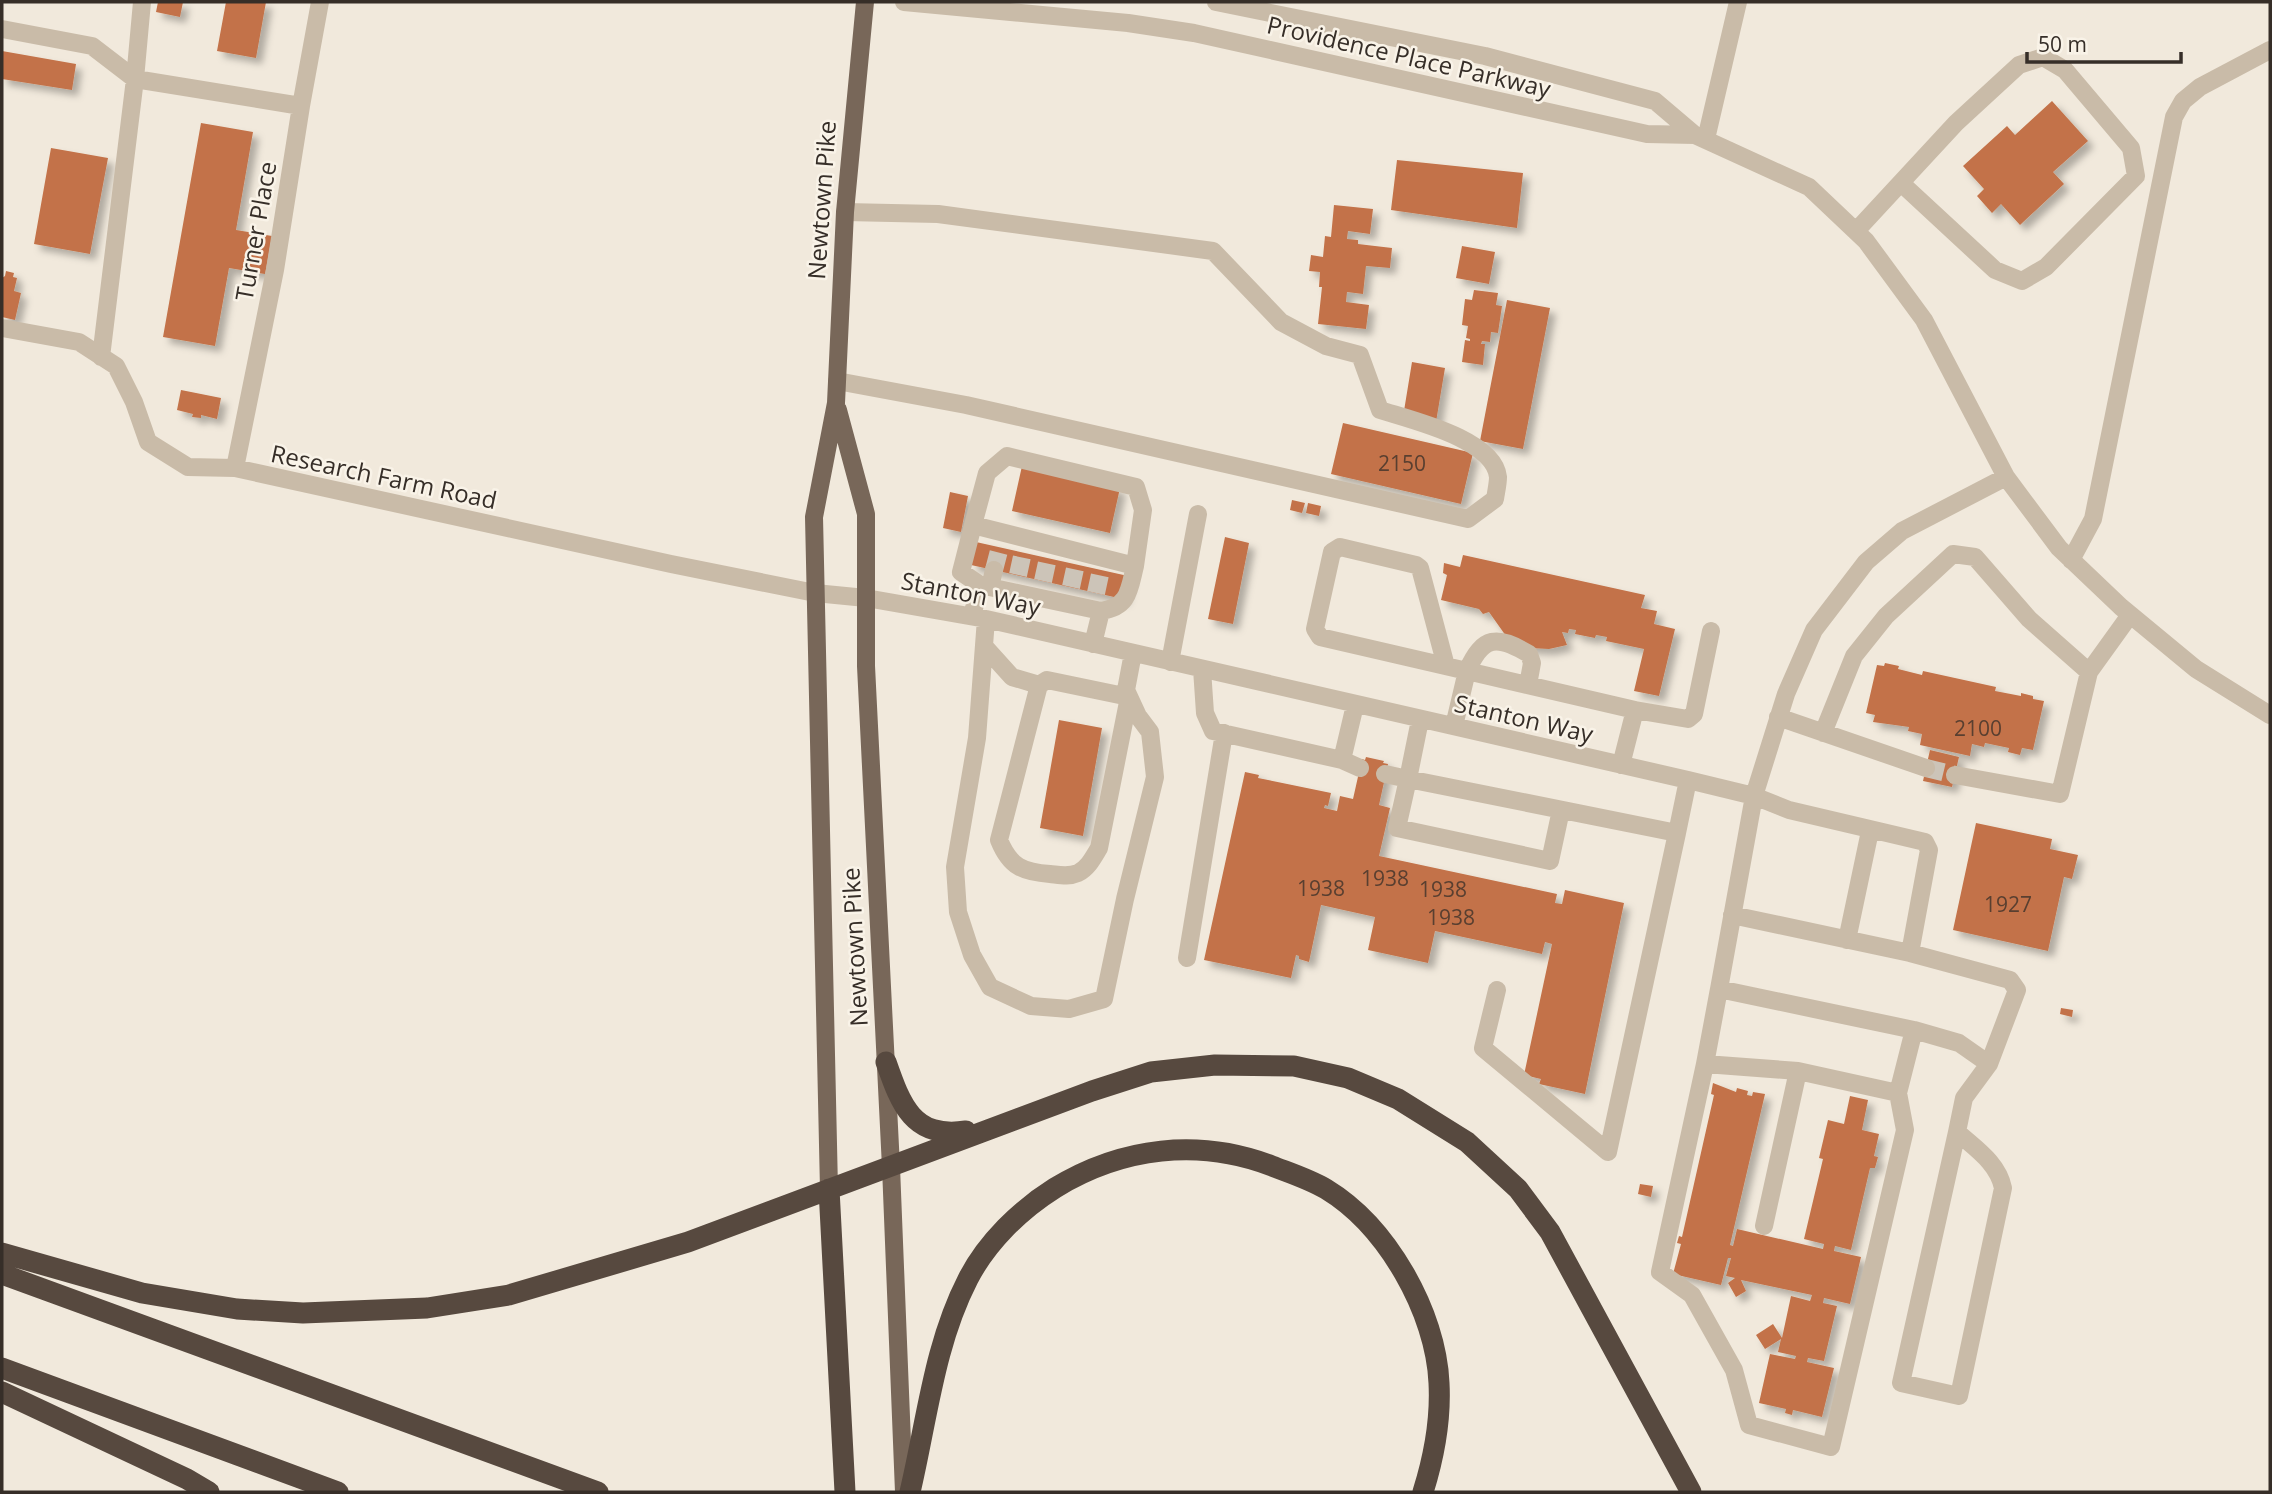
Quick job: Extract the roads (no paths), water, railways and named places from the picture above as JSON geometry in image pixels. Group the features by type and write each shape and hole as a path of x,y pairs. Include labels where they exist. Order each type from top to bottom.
{"highway":[{"path":"886,1062 904,1108 926,1127 937,1132 955,1133 992,1127"},
{"path":"2,1253 142,1293 237,1309 303,1313 427,1308 509,1295 688,1241 992,1127 1150,1072 1215,1065 1294,1066 1348,1078 1398,1099 1467,1142 1518,1189 1550,1232 1691,1492"},
{"path":"910,1492 933,1377 949,1324 969,1277 999,1235 1034,1201 1074,1176 1110,1161 1149,1152 1189,1150 1230,1152 1297,1175 1326,1189 1355,1211 1397,1260 1419,1300 1432,1342 1439,1381 1439,1423 1423,1492"},
{"name":"Newtown Pike","path":"829,1189 845,1492"},
{"path":"2,1274 598,1492"},
{"path":"2,1368 338,1492"},
{"path":"2,1392 209,1492"}],"main road":[{"name":"Newtown Pike","path":"829,1189 814,517 836,403 845,212 865,2"},
{"name":"Newtown Pike","path":"836,403 866,514 866,666 904,1492"}],"street":[{"path":"101,357 142,2"},
{"name":"Turner Place","path":"235,468 275,270 320,2"},
{"name":"Providence Place Parkway","path":"904,2 1128,23 1194,33 1647,134 1700,137"},
{"name":"Providence Place Parkway","path":"1216,2 1485,56 1656,101 1700,137 1809,187 1866,241 1924,320 2006,477 2059,548 2130,615 2196,669 2270,715"},
{"path":"1700,137 1738,2"},
{"path":"2,29 92,46 135,79 301,106"},
{"path":"2071,560 2093,519 2174,117 2183,101 2200,87 2270,50"},
{"path":"1856,231 1956,123 2019,65 2043,57 2065,70 2131,148 2136,176 2046,267 2022,281 1995,270 1901,183"},
{"path":"837,381 966,405 1468,519 1495,499 1498,476 1483,450 1457,436 1380,410 1360,355 1326,345 1280,322 1213,251 938,214 845,212"},
{"name":"Research Farm Road","path":"2,328 79,342 116,366 134,402 148,442 188,467 235,468 670,564 815,593"},
{"path":"1007,456 1136,487 1143,510 1135,566 1127,597 1115,609 1069,595 988,581 961,572 987,473 1007,456"},
{"path":"1914,1030 1898,1094 1905,1130 1831,1447 1749,1425 1734,1370 1692,1295 1660,1272 1705,1064 1754,796 1786,694 1814,630 1866,562 1902,531 2006,477"},
{"path":"1170,662 1198,513"},
{"path":"973,525 1002,540 1025,546 1103,564 1135,566"},
{"path":"1446,666 1423,574 1416,565 1335,548 1315,629 1320,637 1636,710 1691,718 1711,631"},
{"path":"1823,733 1854,656 1886,616 1953,554 1975,557 2029,619 2089,672"},
{"path":"988,581 979,618 984,646 977,738 955,866 958,912 972,956 990,987 1031,1006 1069,1009 1104,999 1125,899 1156,777 1150,732 1126,690 1133,653"},
{"name":"Stanton Way","path":"815,593 866,598 979,618 1688,780 1754,796 1789,810 1925,842 1928,850 1910,953"},
{"path":"1093,644 1096,604"},
{"path":"1955,775 2060,794 2089,672 2130,615"},
{"path":"1454,726 1466,671 1475,652 1486,643 1501,640 1529,654 1532,663 1528,685"},
{"path":"984,646 1012,677 1039,685"},
{"path":"1202,669 1205,713 1213,731 1342,760 1360,768"},
{"path":"1047,680 1129,697 1099,848 1089,864 1068,876 1029,872 1016,866 1004,854 999,840 1039,685 1047,680"},
{"path":"1342,760 1356,705"},
{"path":"1621,765 1636,710"},
{"path":"1778,717 1926,768"},
{"path":"1420,720 1397,828 1550,860 1561,810"},
{"path":"1187,958 1224,733"},
{"path":"1385,774 1676,833"},
{"path":"1497,990 1483,1048 1608,1152 1688,780"},
{"path":"1847,940 1870,831"},
{"path":"1732,915 1910,953 2010,980 2017,990 1989,1064 1964,1098 1901,1383 1959,1396 2003,1188 2001,1176 1990,1161 1957,1132"},
{"path":"1719,989 1914,1030 1959,1044 1989,1064"},
{"path":"1705,1064 1798,1071 1898,1094"},
{"path":"1764,1226 1798,1071"}],"tunnel":[{"path":"994,570 1000,547"},
{"path":"1018,575 1023,552"},
{"path":"1043,581 1048,558"},
{"path":"1071,587 1076,564"},
{"path":"1096,593 1101,570"},
{"path":"1926,768 1955,775"}]}
